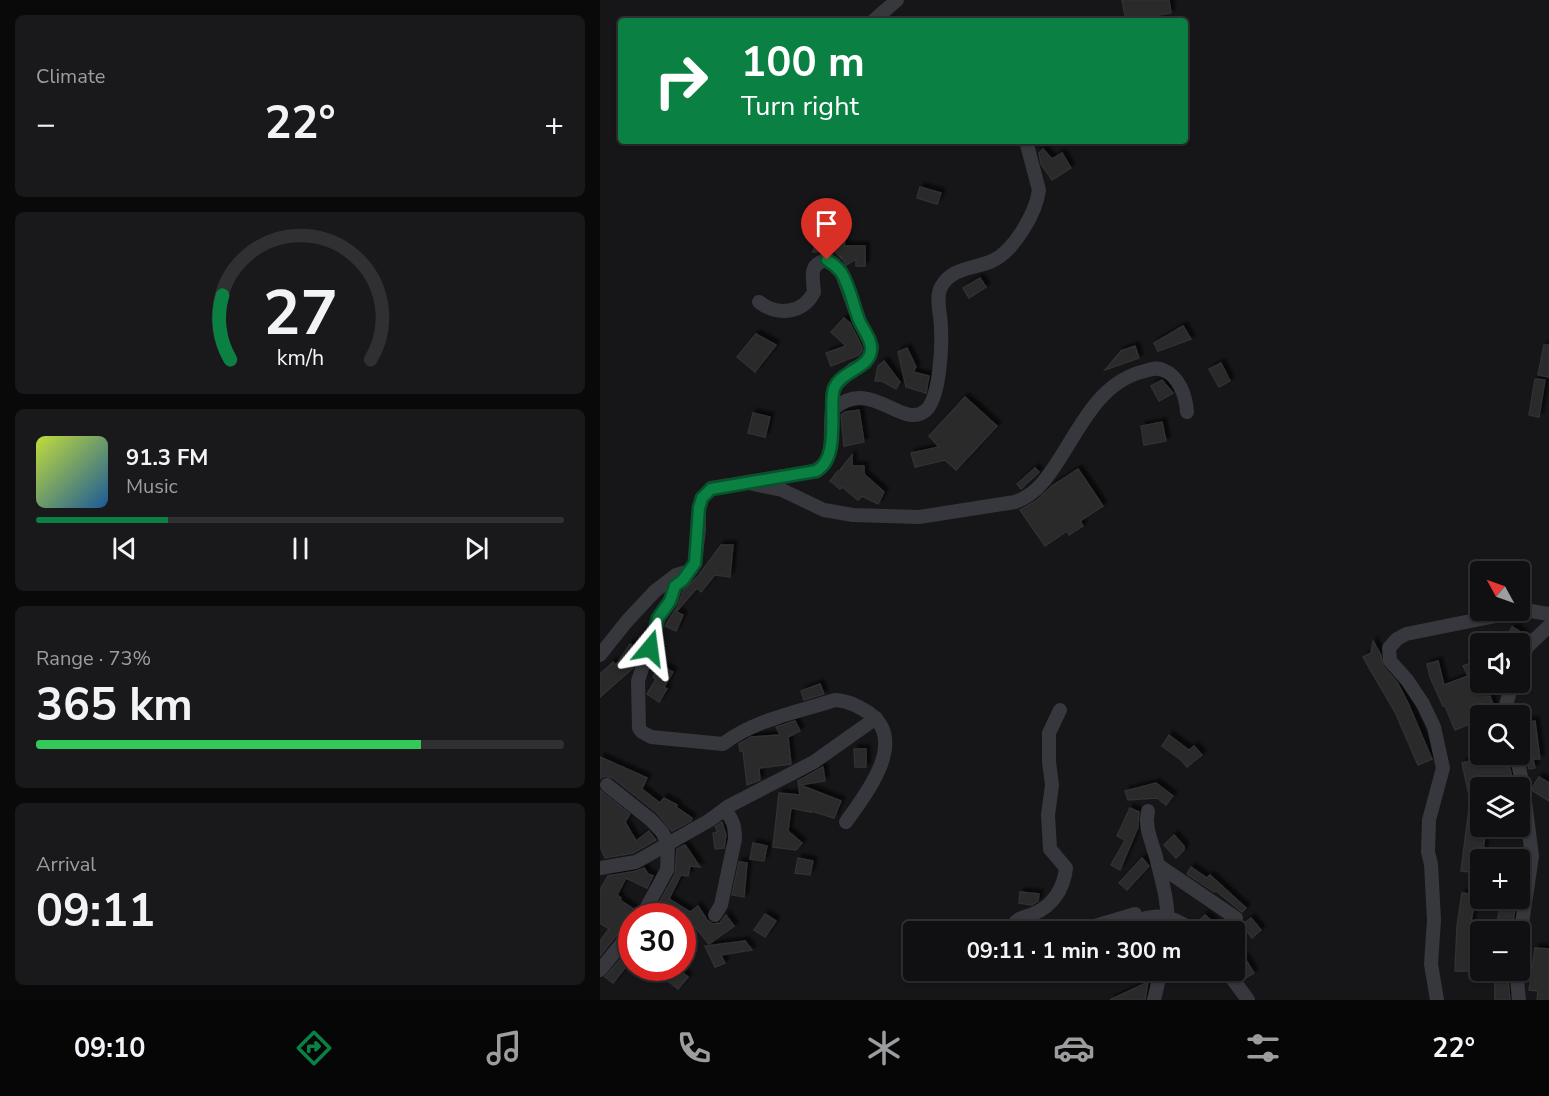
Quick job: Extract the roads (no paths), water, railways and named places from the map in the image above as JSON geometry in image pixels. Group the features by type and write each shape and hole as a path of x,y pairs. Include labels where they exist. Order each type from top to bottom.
{"street":[{"path":"873,0 878,16 897,0"},
{"path":"832,410 847,400 863,397 911,415 923,413 929,408 937,384 941,348 940,289 946,279 957,271 977,267 996,259 1025,228 1038,198 1039,190 1027,144"},
{"path":"759,302 782,312 797,309 806,304 814,292 812,272 815,266 827,260 834,264 842,274 859,321 872,347 870,355 865,363 853,369 836,385 833,391 830,449 828,459 820,468 809,472 711,489 702,498 699,508 695,563 675,586 670,601 658,618 638,681 639,728 651,737 723,744 737,734 835,700 848,701 876,718 884,734 884,759 872,784 846,822"},
{"path":"746,483 782,490 824,510 853,515 919,517 1015,502 1023,500 1034,492 1046,479 1088,414 1106,392 1121,380 1139,372 1158,368 1170,372 1176,378 1182,392 1187,412"},
{"path":"600,655 627,621 656,591 676,575 690,571"},
{"path":"1437,1000 1431,964 1434,920 1428,844 1429,820 1443,768 1434,727 1418,696 1390,661 1389,648 1397,639 1406,634 1473,619 1525,610 1549,614"},
{"path":"1530,644 1549,626"},
{"path":"1017,921 1038,912 1050,903 1057,896 1065,879 1066,868 1050,849 1048,815 1052,785 1049,733 1060,710"},
{"path":"600,868 636,862 724,810 814,762 876,718"},
{"path":"1518,765 1532,856 1522,921"},
{"path":"607,785 651,820 668,843 668,870 649,903"},
{"path":"715,915 721,905 735,839 731,818 724,810"},
{"path":"1148,811 1147,829 1158,865 1167,921"},
{"path":"1158,865 1236,918"},
{"path":"1110,921 1141,914 1160,921"},
{"path":"1134,921 1149,916"},
{"path":"600,970 618,948"},
{"path":"1154,1000 1158,981"},
{"path":"1234,981 1248,1000"},
{"path":"1517,981 1519,1000"}]}
